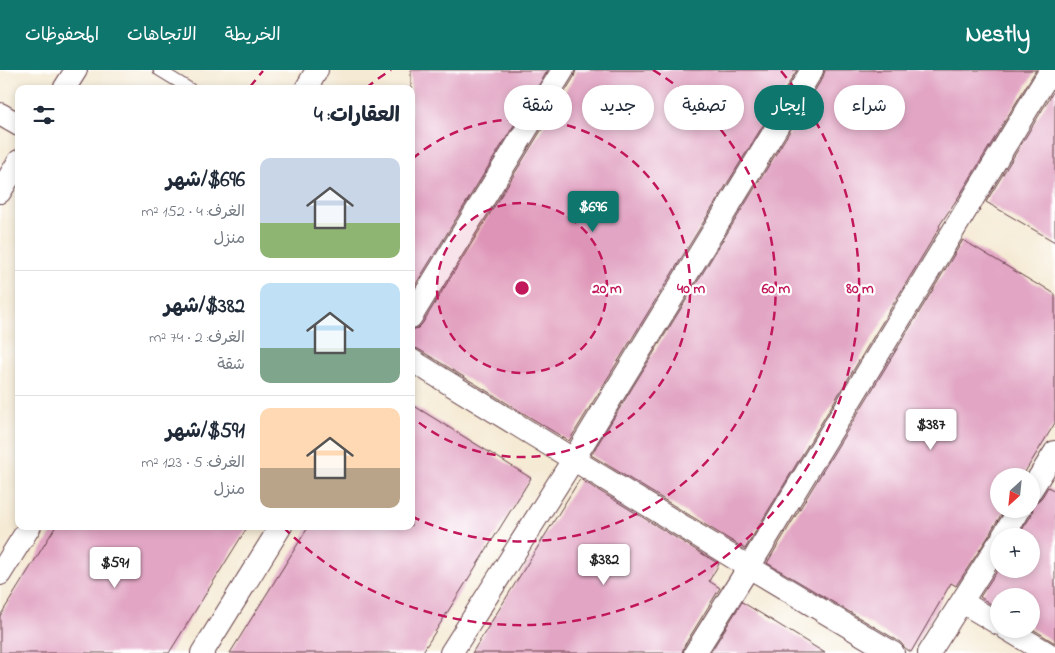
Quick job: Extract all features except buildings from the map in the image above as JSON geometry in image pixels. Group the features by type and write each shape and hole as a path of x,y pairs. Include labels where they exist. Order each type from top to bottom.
{"street":[{"path":"67,85 76,70"},
{"path":"308,85 317,70"},
{"path":"415,310 563,70"},
{"path":"451,653 574,460 812,70"},
{"path":"695,653 1051,70"},
{"path":"0,114 15,123"},
{"path":"0,192 15,168"},
{"path":"415,362 892,653"},
{"path":"1040,476 1055,452"},
{"path":"0,574 28,530"},
{"path":"202,653 279,530"},
{"path":"929,653 990,557"},
{"path":"962,602 990,619"},
{"path":"1022,638 1047,653"}],"lane":[{"path":"159,70 183,85"}]}
